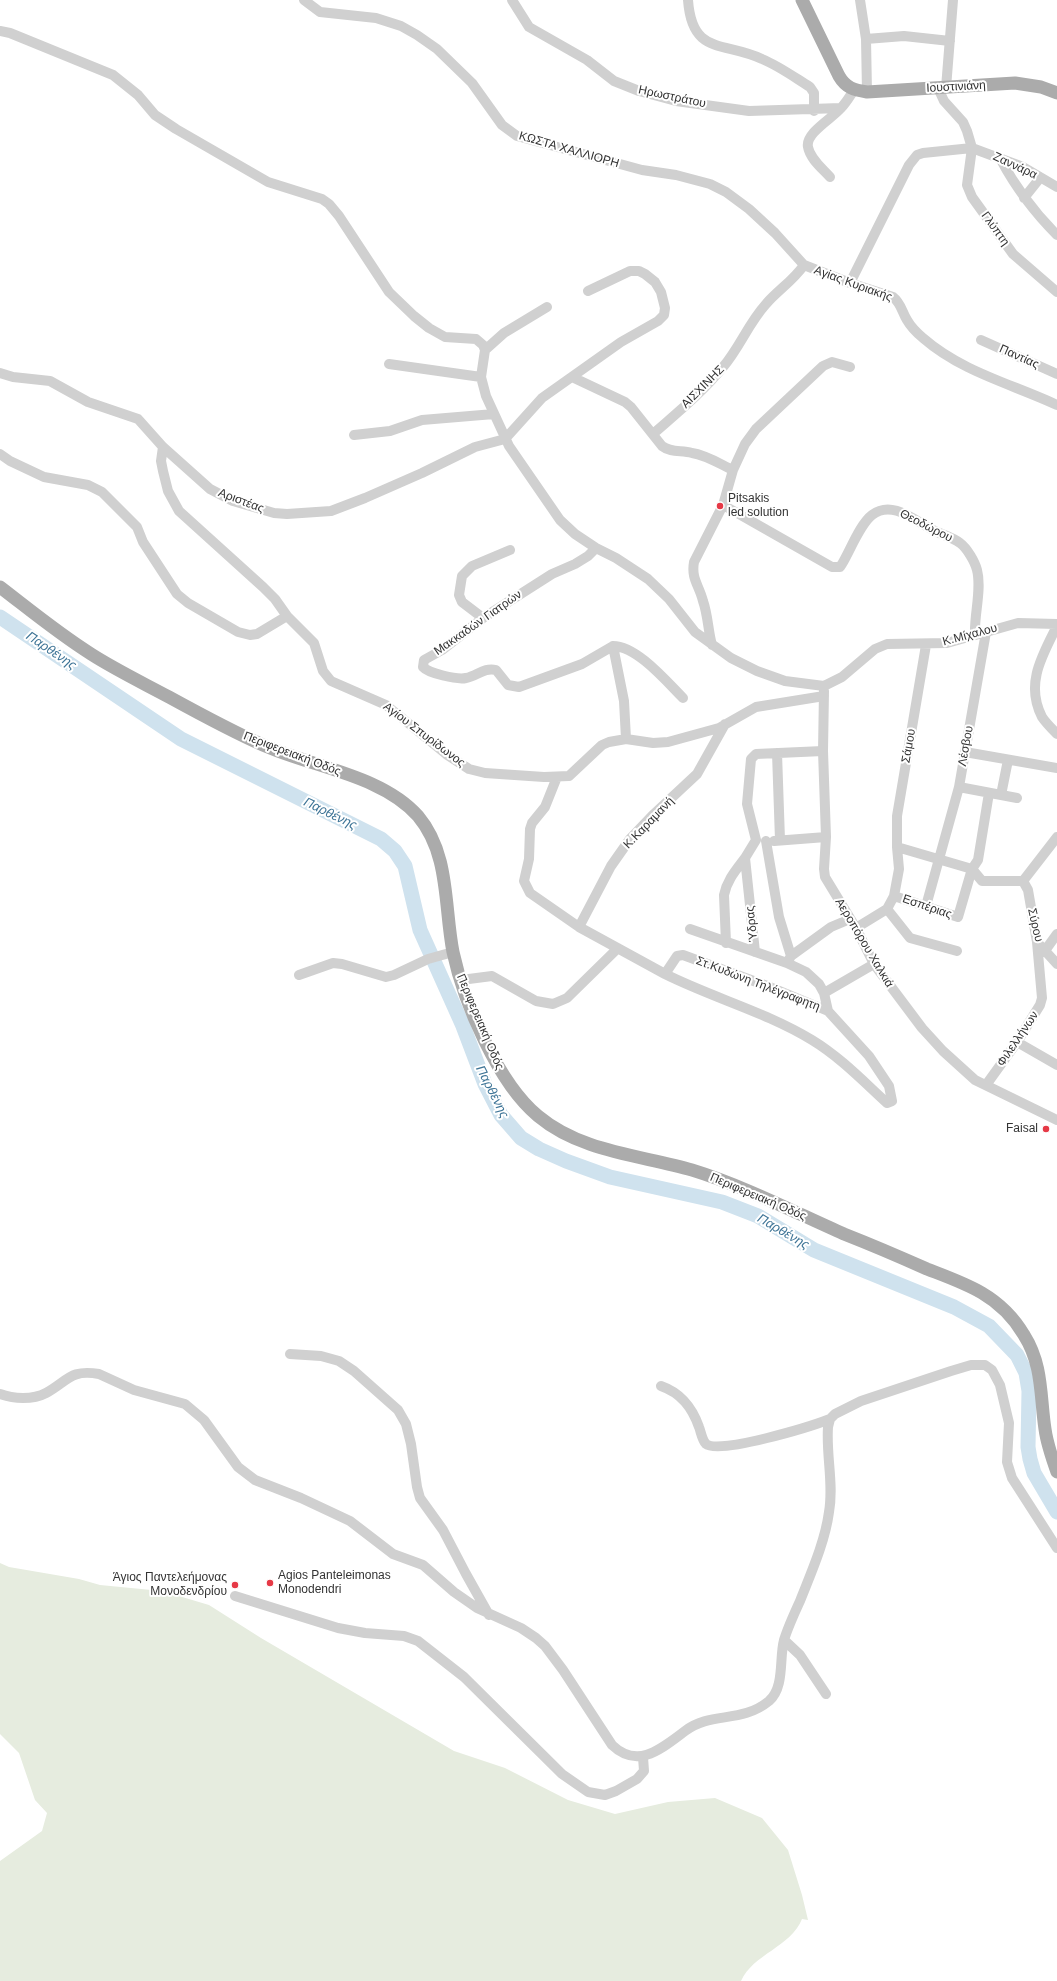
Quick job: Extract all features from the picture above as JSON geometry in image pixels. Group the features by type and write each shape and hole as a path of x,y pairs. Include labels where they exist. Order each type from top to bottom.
{"main road":[{"path":"802,0 839,76 843,82 860,91"},
{"name":"Ιουστινιάνη","path":"860,91 942,88 1015,83 1040,86 1057,93"},
{"name":"Περιφερειακή Οδός","path":"0,587 94,656 210,719 264,746 375,786 397,797 407,805 431,834 437,848 446,892 449,953 476,1018 501,1072 528,1107 552,1126 583,1142 712,1177 982,1293 998,1305 1023,1332 1035,1355 1041,1382 1045,1433 1057,1472"}],"street":[{"name":"ΚΩΣΤΑ ΧΑΛΛΙΟΡΗ","path":"304,0 320,12 376,18 401,26 417,35 436,49 472,83 502,125 516,136 642,170 700,180 726,192 749,209 775,233 804,265"},
{"name":"Ηρωστράτου","path":"512,0 529,27 587,60 614,81 639,91 676,101 749,111 814,111 841,108"},
{"path":"688,0 693,24 700,36 708,43 761,58 804,83 810,87 814,93 814,111"},
{"path":"830,177 812,157 807,146 812,134 860,91 866,39 860,0"},
{"path":"850,284 908,165 917,155 923,153 972,148 963,122 944,101 942,88 950,41 953,0"},
{"path":"0,31 10,33 113,75 138,95 155,115 176,129 268,182 326,201 339,216 389,292 414,316 429,328 445,337 476,339 483,345 485,350 481,377 486,396 505,439 560,520 575,534 596,548 616,558 657,587 696,632 731,658 763,673 785,680 824,686"},
{"path":"866,39 904,36 950,41"},
{"name":"Ζαννάρα","path":"972,148 1023,167 1057,187"},
{"name":"Γλύπτη","path":"972,148 967,182 972,197 1013,254 1057,292"},
{"path":"1001,160 1012,181 1024,198 1057,234"},
{"path":"1024,198 1040,178"},
{"name":"Αγίας Κυριακής","path":"804,265 850,284 893,297 898,301 907,320 919,334 953,359 987,378 1034,394 1057,405"},
{"name":"ΑΙΣΧΙΝΗΣ","path":"653,434 697,395 724,367 740,343 750,324 766,304 797,275 804,265"},
{"path":"505,439 542,398 621,342 658,321 664,315 665,308 661,292 655,282 639,271 630,271 588,291"},
{"path":"485,350 504,333 547,307"},
{"name":"Παντίας","path":"981,340 1057,374"},
{"path":"712,645 703,601 693,577 694,562 723,505 733,470 745,444 756,429 818,371 832,362 850,367"},
{"path":"390,364 481,377"},
{"name":"Αριστέας","path":"0,373 13,377 50,381 88,402 133,416 141,421 163,448 202,483 216,493 247,506 274,513 320,513 340,508 422,473 475,446 505,439"},
{"path":"572,377 625,402 662,446 668,450 692,452 733,470"},
{"path":"354,435 390,431 422,420 494,414"},
{"name":"Αγίου Σπυρίδωνος","path":"163,448 161,462 168,491 180,512 275,599 287,616 314,643 323,671 330,680 386,705 446,754 469,769 485,773 557,777 572,774 602,745 617,740 626,739 668,742 710,731 756,707 824,696"},
{"path":"0,454 10,462 44,477 88,485 102,492 137,527 143,542 177,594 188,603 238,632 250,635 257,634 287,616"},
{"name":"Θεοδώρου","path":"723,505 832,567 837,568 842,564 865,522 872,514 890,510 899,510 907,514 925,526 958,542 970,556 977,570 978,580 975,634"},
{"name":"Μακκαδών Γιατρών","path":"596,548 588,556 552,574 483,618 442,650 424,660 424,668 426,670 454,678 465,679 491,669 496,670 508,685 519,687 582,664 613,646"},
{"path":"483,618 462,602 459,595 462,576 472,566 510,550"},
{"name":"Κ.Μίχαλου","path":"824,686 842,677 875,649 887,644 926,645 947,643 1018,623 1057,625"},
{"path":"1057,625 1038,664 1035,684 1037,704 1043,718 1057,734"},
{"name":"Λέσβου","path":"926,906 959,787 986,632"},
{"name":"Σάμου","path":"887,909 894,896 899,869 897,816 926,645"},
{"path":"626,739 624,701 613,646 619,646 631,650 683,698"},
{"name":"Αεροπόρου Χαλκιά","path":"824,686 823,751 826,837 824,863 825,877 856,928 874,964 922,1028 967,1074 1057,1120"},
{"name":"Κ.Καραμανή","path":"579,927 611,866 626,844 652,816 697,774 725,724"},
{"path":"823,751 756,754 751,759 747,804 761,841 789,959 831,927 850,920"},
{"path":"966,752 1057,768"},
{"path":"777,753 780,840"},
{"path":"1001,795 1008,760"},
{"path":"557,777 545,807 532,823 530,829 529,859 524,881 530,893 579,927 665,974"},
{"path":"959,787 1017,798"},
{"path":"972,869 978,860 980,852 989,793"},
{"path":"726,943 724,895 726,888 744,858 761,841 826,837"},
{"path":"897,847 972,869 982,881 1023,880 1057,837"},
{"name":"Ύδρας","path":"744,858 755,952 789,959 813,977 824,993 828,1011"},
{"name":"Εσπέριας","path":"894,896 958,917 972,869"},
{"name":"Σύρου","path":"1023,880 1028,890 1037,942 1044,952 1057,964"},
{"path":"856,928 887,909 910,938 957,951"},
{"path":"690,929 755,952"},
{"path":"1044,952 1057,934"},
{"name":"Φιλελλήνων","path":"986,1085 1017,1042 1035,1014 1042,998 1037,942"},
{"path":"461,980 492,976 536,1001 553,1004 567,998 618,948"},
{"path":"299,975 333,963 342,964 386,977 394,975 428,959 449,953"},
{"name":"Στ.Κυδώνη Τηλέγραφητη","path":"683,955 770,987 828,1011 869,1056 889,1086 892,1101 887,1102 847,1066 812,1040 749,1009 665,974 677,956 683,955"},
{"path":"824,993 874,964"},
{"path":"1017,1042 1057,1065"},
{"path":"290,1354 322,1356 339,1361 354,1371 398,1410 406,1424 411,1444 420,1498 443,1530 489,1615"},
{"path":"661,1386 672,1390 682,1397 692,1413 703,1440 706,1443 714,1447 725,1447 799,1430 830,1419 840,1411 890,1391 971,1365 985,1365 995,1373 1000,1385 1009,1423 1008,1462 1012,1478 1057,1548"},
{"path":"0,1394 13,1397 37,1396 47,1392 69,1376 91,1372 103,1375 124,1386 147,1394 185,1404 204,1420 238,1467 255,1480 301,1498 350,1521 393,1554 422,1565 454,1592 489,1615 521,1628 545,1646 579,1693 602,1733 612,1745 626,1754 643,1757 654,1753 700,1722 741,1715 768,1701 772,1697 777,1687 784,1640 806,1586 827,1524 830,1504 827,1440 830,1419"},
{"path":"235,1596 338,1628 366,1633 404,1636 418,1641 464,1677 562,1774 588,1792 600,1795 610,1794 636,1779 644,1771 643,1757"},
{"path":"784,1640 800,1655 826,1694"}],"shaded area":[{"path":"0,1563 9,1567 79,1579 100,1585 162,1591 209,1605 261,1638 454,1751 505,1768 568,1800 615,1814 668,1802 715,1798 762,1818 788,1850 808,1920 802,1919 797,1929 790,1937 754,1964 741,1981 0,1981 0,1861 42,1831 47,1813 35,1800 19,1753 0,1734"}],"waterway":[{"name":"Παρθένης","path":"0,617 181,739 381,839 395,851 405,866 420,930 463,1026 485,1084 501,1115 521,1138 539,1149 566,1161 610,1177 722,1202 758,1216 814,1250 954,1307 989,1326 1017,1355 1026,1373 1029,1391 1028,1447 1030,1459 1034,1473 1057,1512"}],"place":[{"name":"Pitsakis led solution","path":"720,506"},
{"name":"Faisal","path":"1046,1129"},
{"name":"Agios Panteleimonas Monodendri","path":"270,1583"},
{"name":"Άγιος Παντελεήμονας Μονοδενδρίου","path":"235,1585"}]}
